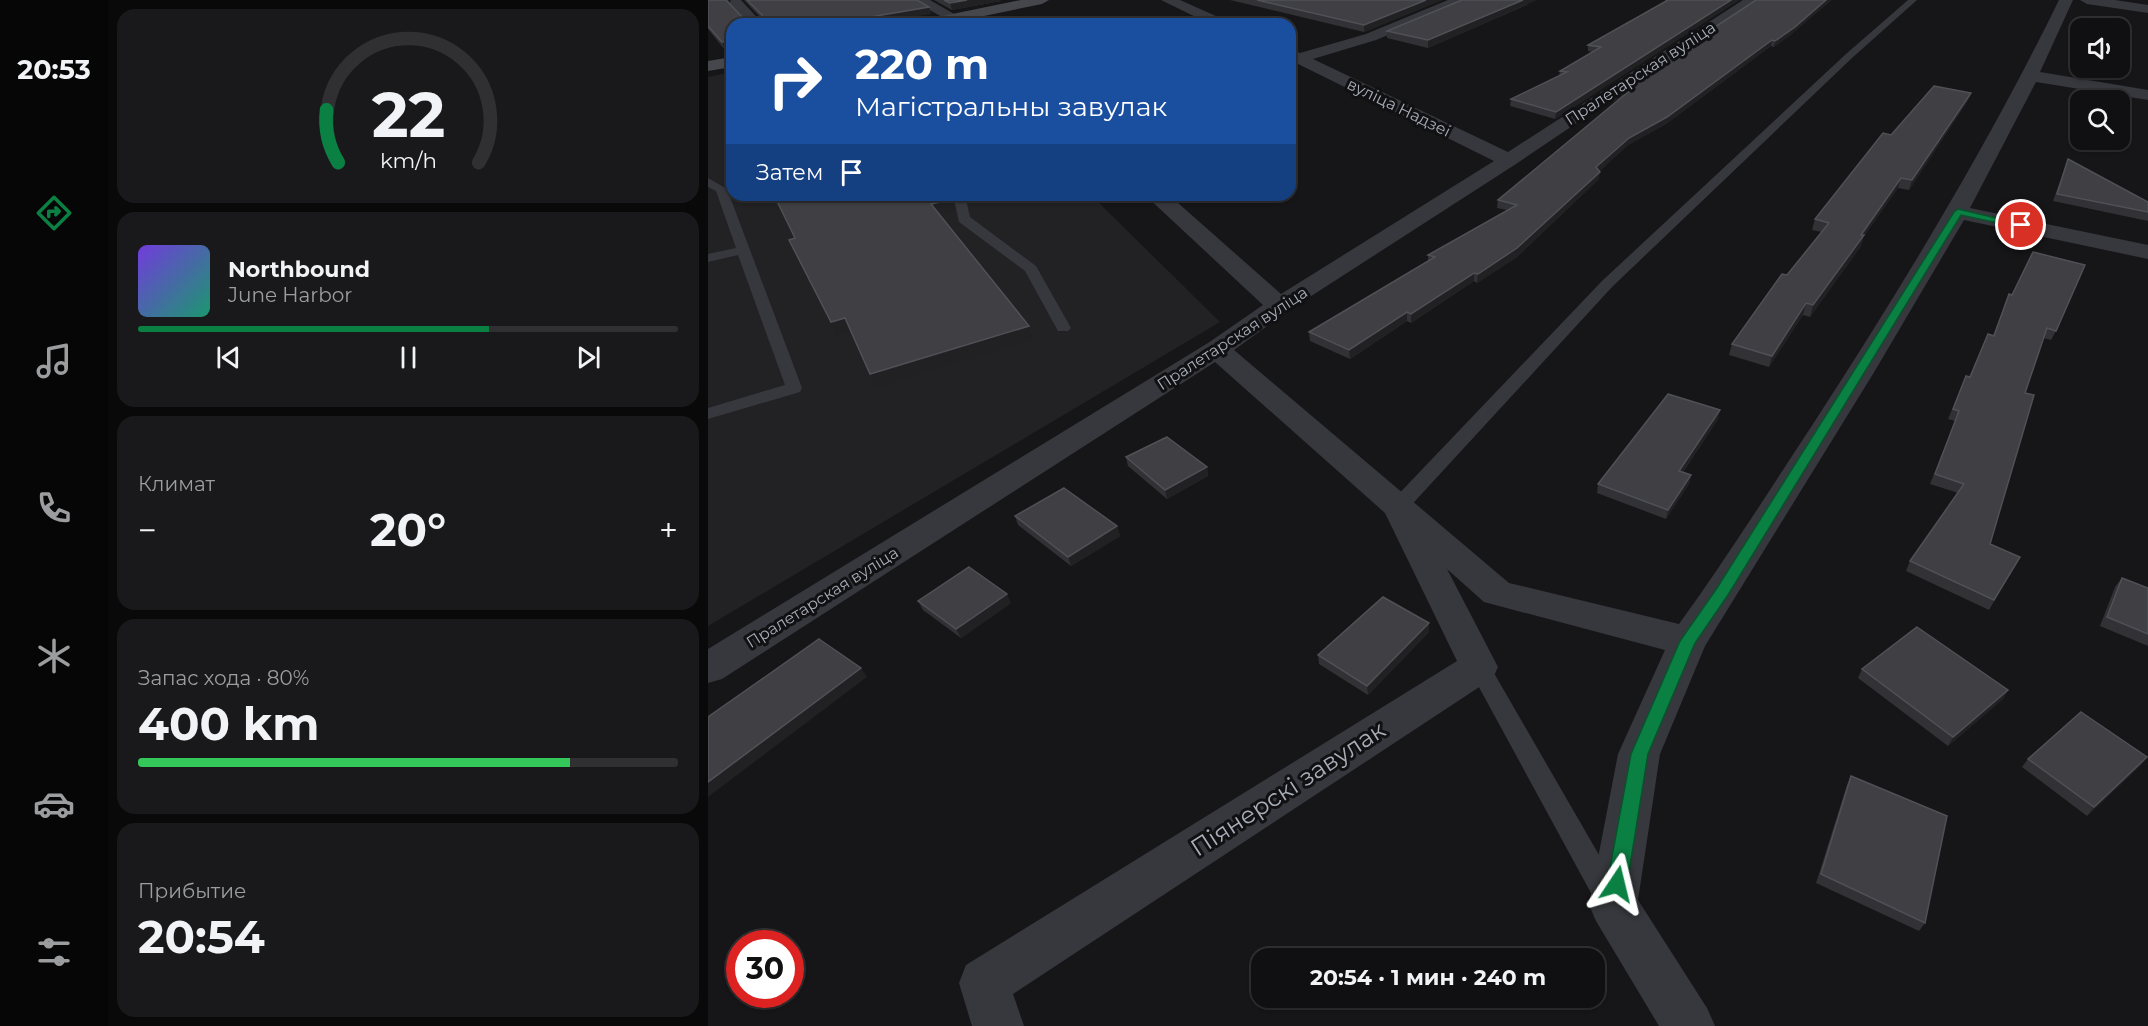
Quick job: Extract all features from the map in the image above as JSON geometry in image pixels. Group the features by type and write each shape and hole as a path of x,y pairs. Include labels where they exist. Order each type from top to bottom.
{"main road":[{"path":"954,18 1042,0"},
{"path":"708,66 726,63"}],"street":[{"path":"919,0 954,18"},
{"path":"1168,0 1208,18"},
{"path":"1296,56 1371,37 1460,0"},
{"name":"Пралетарская вуліца","path":"708,668 1217,349 1279,306 1509,160 1752,0"},
{"path":"1689,1026 1613,905 1640,754 1688,641 1722,591 1958,212 2032,76 2066,0"},
{"path":"2087,0 2148,9"},
{"path":"736,3 750,18"},
{"name":"вуліца Надзеі","path":"1296,56 1509,160"},
{"path":"2032,76 2148,95"},
{"path":"1163,201 1279,306"},
{"path":"1958,212 2148,252"},
{"path":"1217,349 1497,593 1688,641"},
{"path":"1398,507 1479,667"},
{"name":"Піянерскі завулак","path":"998,1026 984,983 1479,667"}],"lane":[{"path":"1398,507 1607,284 1849,56 1913,0"},
{"path":"708,414 794,388 720,185"},
{"path":"960,201 964,219 1031,269 1063,328"},
{"path":"708,258 743,249"},
{"path":"1479,667 1613,905"}],"shaded area":[{"path":"726,73 726,201 1097,201 1220,322 708,626 708,77"}],"building":[{"path":"708,0 726,0 743,18 726,18 726,42 722,42 708,26"},
{"path":"747,0 917,0 929,7 864,18 762,18 762,15"},
{"path":"944,0 967,0 950,3"},
{"path":"1257,0 1426,0 1364,25"},
{"path":"1462,0 1523,0 1428,40 1387,31"},
{"path":"1668,0 1731,0 1556,112 1511,99 1567,72 1560,71 1601,47 1588,45"},
{"path":"1756,0 1826,0 1795,27 1775,41 1772,40 1667,117 1629,138 1596,167 1600,172 1517,248 1478,274 1474,273 1411,314 1407,312 1349,350 1309,332 1435,257 1428,255 1517,205 1498,200 1634,87 1612,95"},
{"path":"1934,86 1971,93 1912,180 1901,178 1861,235 1864,235 1813,305 1806,303 1772,356 1732,344 1782,274 1787,275 1829,223 1815,219 1883,133 1891,135"},
{"path":"2068,159 2148,202 2148,212 2057,194"},
{"path":"777,201 945,201 931,204 1029,326 870,374 845,318 831,322 789,240 795,238"},
{"path":"2033,252 2085,265 2056,331 2047,328 2025,393 2034,395 1990,544 2020,557 1994,600 1910,561 1964,484 1935,474 1959,411 1953,409 1966,376 1970,377 1988,334 1994,336 2009,294 2012,295"},
{"path":"1668,394 1720,410 1679,471 1691,475 1668,510 1598,484"},
{"path":"1167,437 1207,467 1165,490 1126,457"},
{"path":"1064,488 1117,526 1068,557 1015,516"},
{"path":"969,567 1007,594 956,629 918,601"},
{"path":"2122,578 2148,588 2148,634 2107,617"},
{"path":"1383,597 1429,623 1367,686 1318,655"},
{"path":"1917,627 2008,690 1953,737 1862,669"},
{"path":"819,639 861,668 708,782 708,717"},
{"path":"2081,712 2147,757 2094,807 2028,759"},
{"path":"1851,776 1947,816 1925,923 1821,874"}],"route":[{"path":"1617,884 1640,754 1688,641 1722,591 1958,212 2021,225"}]}
